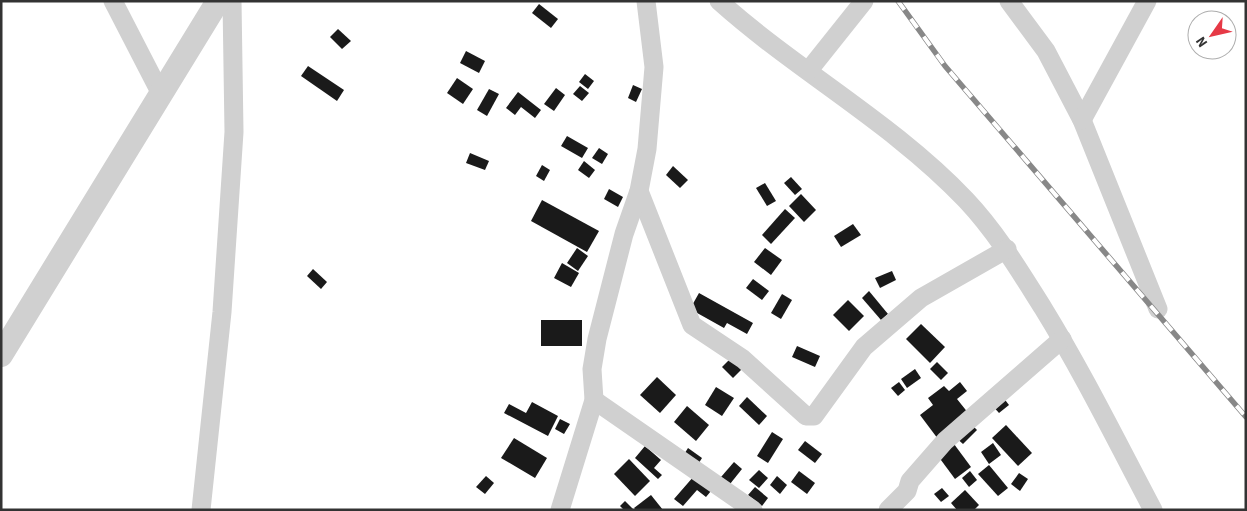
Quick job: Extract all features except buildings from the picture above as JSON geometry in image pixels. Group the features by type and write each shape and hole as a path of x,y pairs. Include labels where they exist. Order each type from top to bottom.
{"street":[{"path":"113,1 161,94"},
{"path":"1,355 218,1"},
{"path":"201,510 222,312 234,132 232,1"},
{"path":"560,510 594,400 592,369 597,339 624,234 639,191 647,149 654,66 646,1"},
{"path":"719,1 740,21 809,70 928,164 966,200 1006,249 1062,339 1153,510"},
{"path":"809,70 864,1"},
{"path":"1009,1 1046,51 1082,120 1158,309"},
{"path":"1082,120 1147,1"},
{"path":"639,191 692,325 743,359 806,416 814,416 864,347 921,298 1006,249"},
{"path":"888,510 907,491 910,481 945,441 1062,339"},
{"path":"594,400 753,510"}],"railway":[{"path":"898,1 945,66 1246,417"}]}
